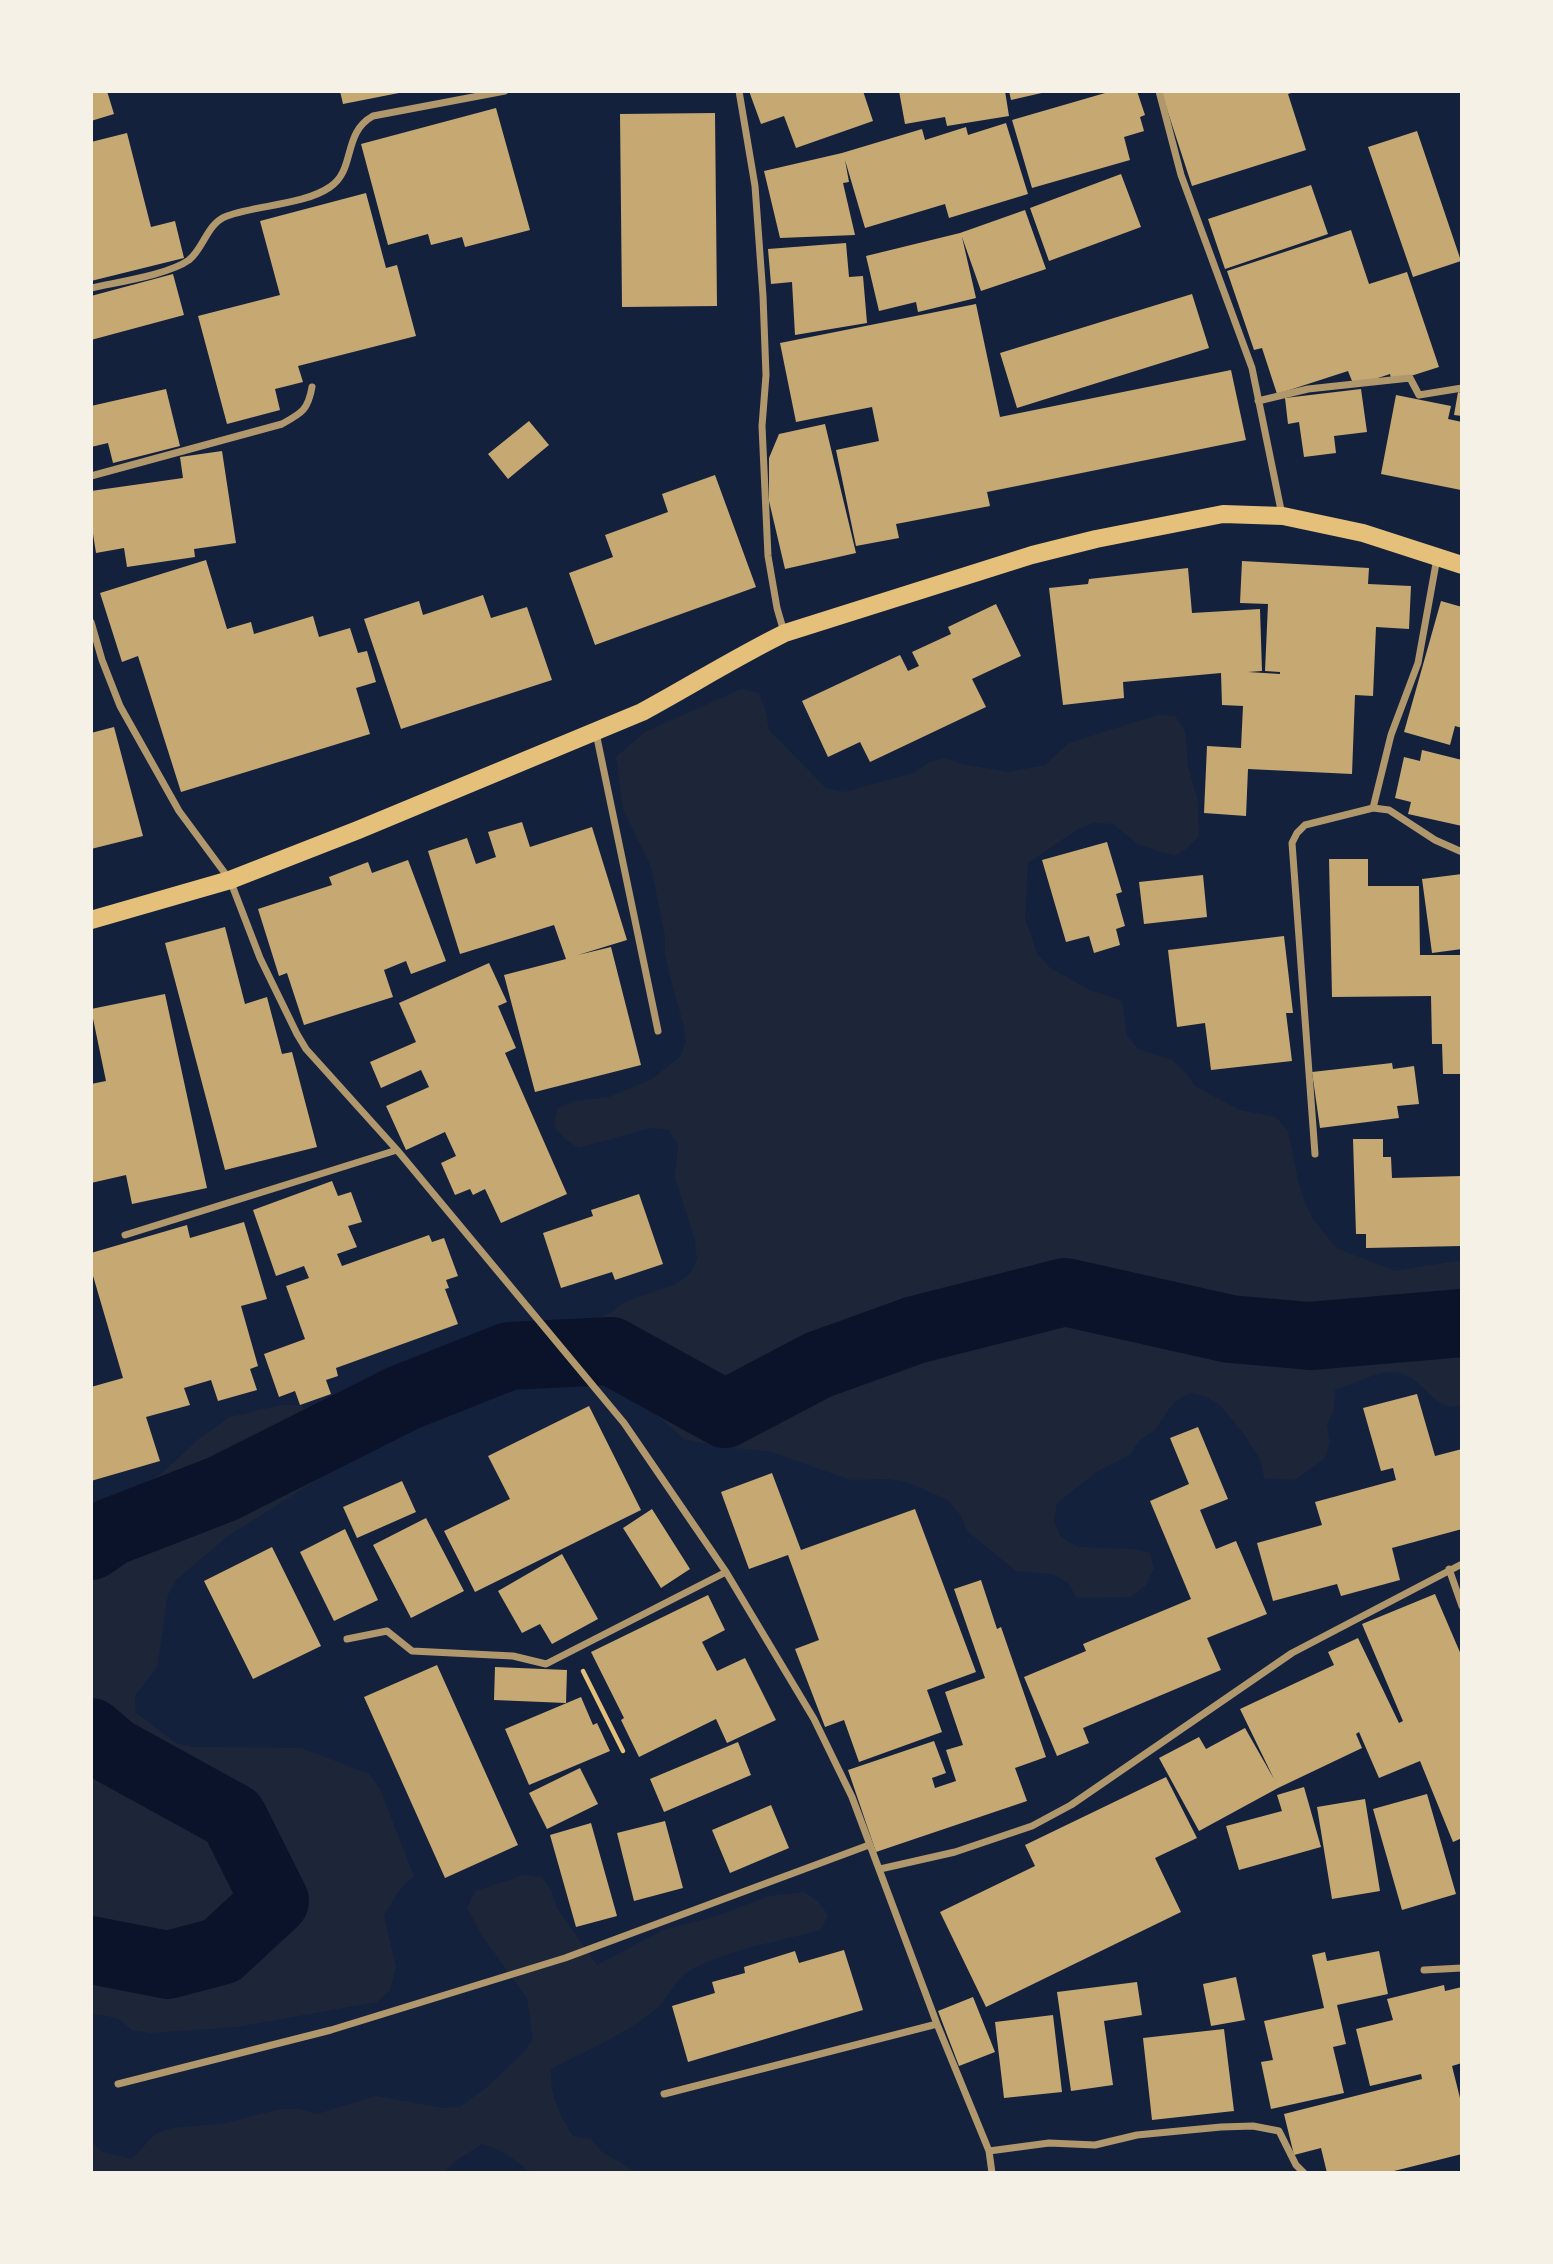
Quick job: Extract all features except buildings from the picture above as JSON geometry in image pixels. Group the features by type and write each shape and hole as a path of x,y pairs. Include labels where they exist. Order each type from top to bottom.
{"main road":[{"path":"91,920 230,880 358,830 642,712 785,633 1032,555 1223,514 1283,516 1363,533 1462,565"}],"street":[{"path":"91,288 176,268 191,258 216,224 228,215 300,199 331,187 341,176 356,131 364,121 373,116 505,91"},
{"path":"739,91 755,186 763,296 766,374 762,426 768,556 777,608 785,633"},
{"path":"1159,91 1181,175 1252,368 1283,516"},
{"path":"1258,401 1308,389 1410,378 1419,395 1462,388"},
{"path":"91,477 282,424 299,415 309,404 312,387"},
{"path":"1373,808 1391,735 1418,663 1438,557"},
{"path":"91,622 120,706 194,834 230,880 260,958 297,1034 318,1063 397,1150 624,1423 726,1573 814,1719 852,1797 937,2024 989,2151 992,2173"},
{"path":"595,730 657,1031"},
{"path":"1315,1154 1292,843 1305,825 1373,808 1390,810 1435,840 1462,852"},
{"path":"125,1235 397,1150"},
{"path":"880,1869 955,1852 1032,1826 1071,1805 1292,1653 1462,1564"},
{"path":"1450,1569 1462,1606"},
{"path":"348,1639 387,1631 412,1651 513,1656 546,1664 726,1573"},
{"path":"118,2084 331,2031 565,1958 869,1845"},
{"path":"1424,1970 1462,1968"},
{"path":"664,2094 937,2024"},
{"path":"989,2151 1049,2143 1095,2145 1137,2135 1253,2126 1279,2131 1296,2165 1304,2173"}],"path":[{"path":"573,1652 623,1751"}],"shaded area":[{"path":"741,689 759,693 769,730 826,788 844,792 913,773 928,763 945,758 962,764 1008,772 1045,765 1069,743 1157,715 1175,716 1185,731 1188,766 1198,801 1199,836 1174,856 1139,845 1113,824 1094,823 1078,829 1028,863 1025,918 1037,953 1049,967 1088,989 1122,1001 1127,1036 1138,1049 1172,1060 1195,1086 1239,1110 1276,1117 1288,1131 1305,1203 1313,1219 1336,1248 1395,1271 1462,1260 1462,1406 1445,1405 1413,1379 1398,1372 1377,1375 1335,1390 1334,1409 1327,1425 1330,1443 1324,1459 1294,1480 1264,1478 1261,1461 1221,1406 1207,1397 1190,1393 1174,1402 1154,1431 1139,1441 1130,1455 1098,1471 1057,1503 1054,1521 1061,1537 1078,1547 1149,1552 1154,1568 1146,1585 1130,1597 1077,1598 1068,1583 1053,1574 1016,1571 967,1531 961,1516 949,1501 919,1487 887,1479 851,1480 771,1452 684,1439 635,1396 589,1339 590,1322 610,1313 625,1302 676,1284 690,1274 697,1259 695,1240 675,1178 678,1144 668,1130 651,1128 579,1148 565,1139 554,1126 557,1109 574,1101 609,1097 652,1079 680,1057 686,1041 665,954 665,937 651,867 623,809 616,757 645,732"},
{"path":"281,1405 300,1405 314,1416 335,1453 331,1471 228,1536 176,1580 168,1595 157,1667 135,1696 136,1713 176,1743 193,1747 302,1748 369,1774 380,1789 414,1876 400,1889 384,1915 396,1967 390,1990 377,2002 237,2027 150,2033 132,2030 119,2019 91,2014 91,1509 127,1495 163,1472 200,1438 230,1417"},
{"path":"524,1875 542,1877 552,1892 557,1908 597,1965 663,1930 717,1916 769,1896 804,1892 818,1901 828,1915 821,1930 739,1951 693,1969 677,1982 662,2003 647,2016 621,2033 551,2069 556,2104 573,2136 591,2139 602,2152 634,2173 531,2173 508,2156 482,2144 454,2162 444,2173 91,2173 91,2141 102,2152 132,2159 155,2134 172,2128 226,2123 280,2109 300,2109 317,2114 376,2096 442,2108 459,2107 486,2088 524,2052 533,2038 527,1998 483,1937 467,1908 475,1891"}],"waterway":[{"path":"91,1546 111,1532 222,1489 403,1398 509,1356 611,1351 725,1414 818,1365 915,1330 1065,1292 1230,1329 1310,1336 1462,1323"},
{"path":"91,1732 113,1751 233,1817 275,1901 221,1951 168,1965 91,1950"}]}
